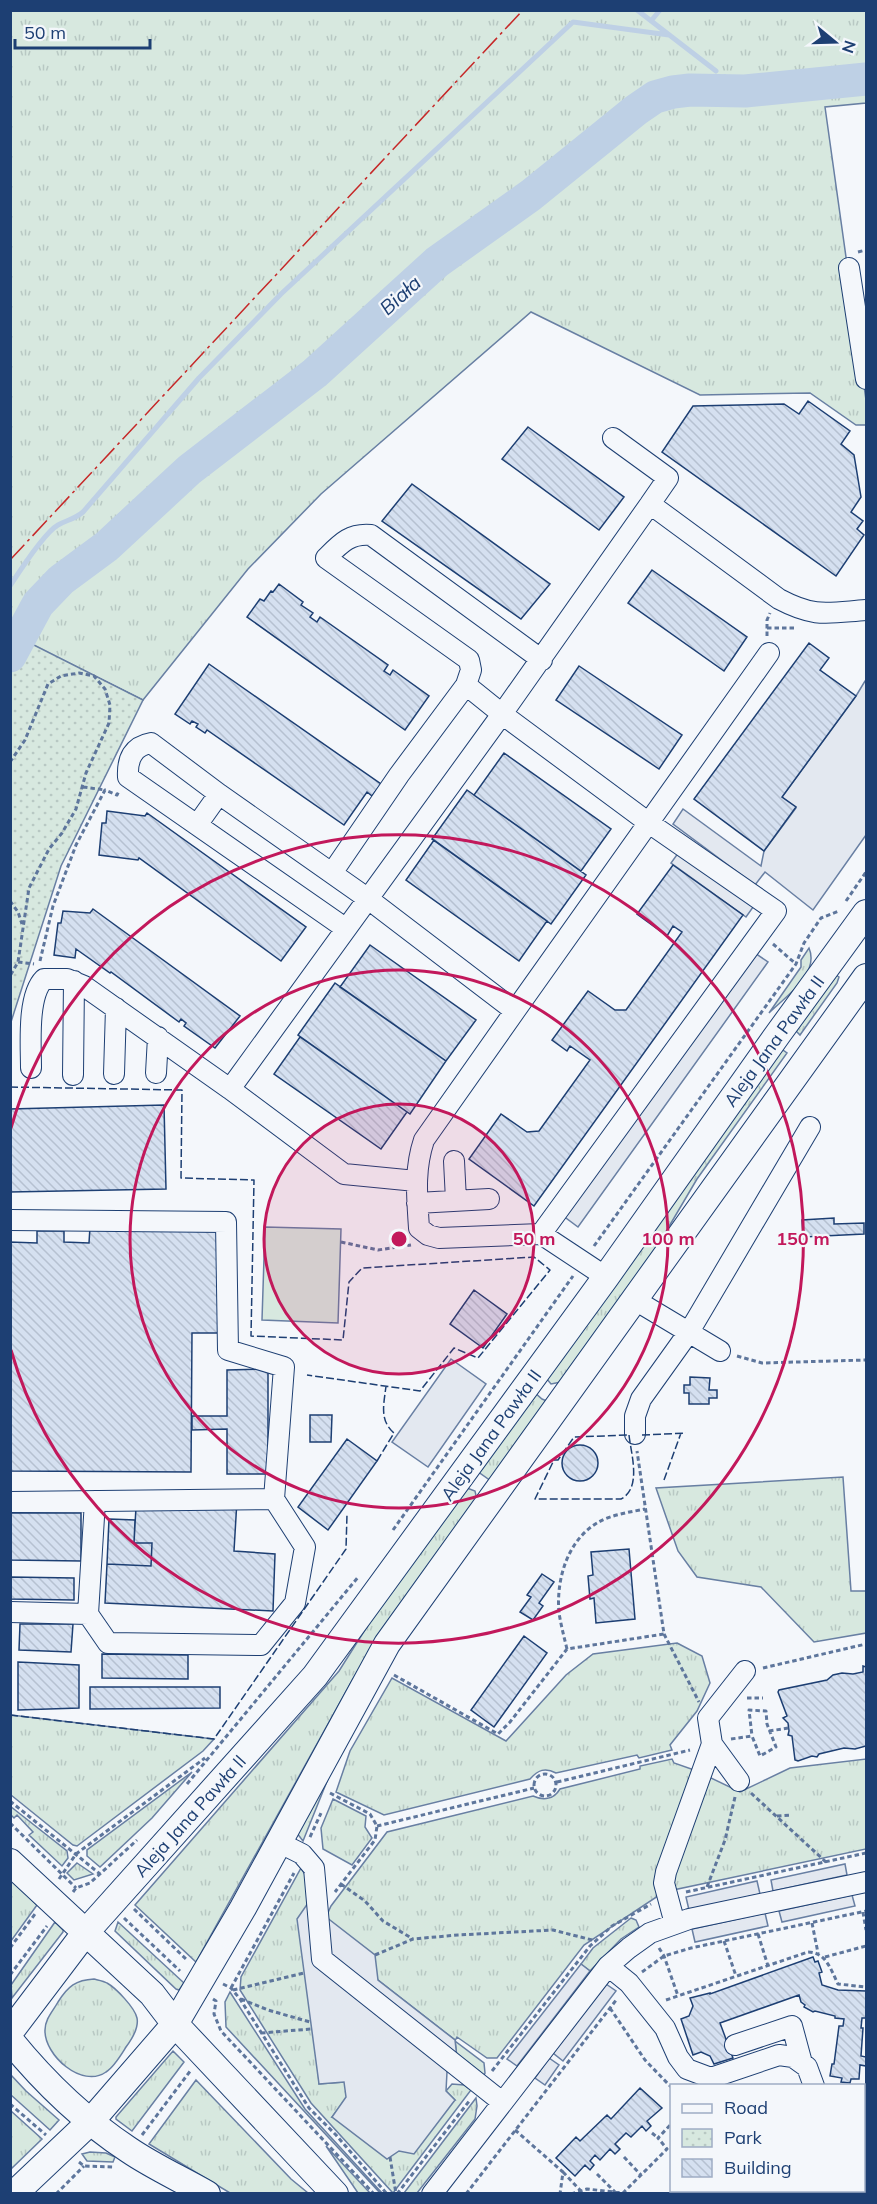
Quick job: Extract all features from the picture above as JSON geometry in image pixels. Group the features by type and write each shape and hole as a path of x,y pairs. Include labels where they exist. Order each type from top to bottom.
{"main road":[{"name":"Aleja Jana Pawła II","path":"10,2032 85,1933 315,1676 606,1277 778,1034 867,913"},
{"path":"837,954 866,978"},
{"name":"Aleja Jana Pawła II","path":"91,2121 175,2024 202,1981 387,1644 866,978"},
{"path":"778,1034 808,1057"},
{"path":"10,1862 152,1994 175,2024 335,2193"},
{"path":"10,2040 32,2067 91,2121 130,2151 207,2193"},
{"path":"15,2193 91,2121"}],"street":[{"path":"849,268 867,379"},
{"path":"230,1089 542,660 668,478 613,438"},
{"path":"650,504 778,598 812,613 867,610"},
{"path":"332,873 399,775 466,686 471,670 468,660 326,558 339,545 357,534 371,535 542,660"},
{"path":"606,1277 541,1234 439,1238 428,1235 419,1228 416,1181 418,1158 424,1140 769,653"},
{"path":"466,686 649,823 776,911 541,1234"},
{"path":"345,928 128,777 127,766 132,753 142,745 151,743 367,898 515,1011"},
{"path":"197,825 219,794"},
{"path":"31,1068 31,1028 36,990 44,979 74,981 158,1037 344,1174 416,1181"},
{"path":"73,1075 74,981"},
{"path":"114,1074 116,1008"},
{"path":"156,1073 158,1037"},
{"path":"634,1434 641,1399 689,1332 810,1127"},
{"path":"454,1161 456,1200"},
{"path":"417,1203 489,1199"},
{"path":"10,1220 226,1222 228,1350 284,1367 274,1499 305,1547 295,1604 261,1646 108,1642 88,1614 94,1501"},
{"path":"635,1300 720,1351"},
{"path":"10,1502 274,1499"},
{"path":"10,1612 88,1614"},
{"path":"739,1781 712,1744 708,1718 745,1671"},
{"path":"675,1924 664,1883 666,1872 712,1744"},
{"path":"278,1842 302,1854 314,1868 322,1959 502,2102"},
{"path":"432,2193 608,1966 629,1948 650,1933 689,1919 867,1882"},
{"path":"608,1966 629,1983 666,2028 678,2057 687,2069 711,2078 778,2055 793,2057 807,2067 814,2084"},
{"path":"735,2045 792,2026 802,2063"}],"path":[{"path":"769,653 766,620 778,598"},
{"path":"10,762 25,740 48,684 61,676 79,673 94,676 105,689 110,705 109,723 86,773 76,809 62,833 49,849 29,888 22,944 18,962 10,976"},
{"path":"83,787 105,790 117,795 128,777"},
{"path":"18,962 39,964 53,906 76,845 105,790"},
{"path":"392,1530 577,1257 796,964 804,943 821,918 838,913 867,872"},
{"path":"10,901 18,912 23,926"},
{"path":"760,933 796,964"},
{"path":"341,1242 378,1250 413,1244 428,1235"},
{"path":"720,1351 762,1363 867,1360"},
{"path":"634,1434 664,1634 708,1718"},
{"path":"567,1649 559,1611 561,1582 565,1562 576,1540 597,1523 624,1513 645,1509"},
{"path":"182,1790 365,1569"},
{"path":"388,1672 498,1734 567,1649 664,1634"},
{"path":"763,1698 740,1698 745,1671 867,1644"},
{"path":"749,1710 766,1711 776,1747 760,1756 752,1736 749,1710"},
{"path":"770,1731 789,1728"},
{"path":"735,1738 752,1736"},
{"path":"76,1854 209,1755"},
{"path":"556,1782 672,1755"},
{"path":"542,1773 549,1774 556,1782 553,1793 548,1796 542,1796 534,1788 534,1782 542,1773"},
{"path":"707,1887 724,1840 739,1781 827,1863"},
{"path":"377,1826 534,1788"},
{"path":"317,1915 375,1840 377,1826 370,1814 330,1793"},
{"path":"10,1801 100,1875"},
{"path":"777,1816 792,1815"},
{"path":"10,1823 76,1888"},
{"path":"140,1837 90,1883 115,1900 194,1967 216,2001 215,2021 221,2031 374,2193"},
{"path":"232,1990 291,1881 297,1864"},
{"path":"342,1884 365,1901 383,1921 412,1939"},
{"path":"115,1900 202,1981 232,1990 304,1973"},
{"path":"638,1911 664,1956 678,1996"},
{"path":"863,1912 867,1930"},
{"path":"812,1923 818,1953"},
{"path":"375,1955 412,1939 458,1935 553,1930 596,1941"},
{"path":"758,1934 768,1966"},
{"path":"724,1941 736,1976"},
{"path":"824,1957 867,1947"},
{"path":"648,2006 808,1952 818,1953 824,1957 838,1984 867,1986"},
{"path":"232,1990 309,2108 387,2193"},
{"path":"240,1999 310,2022"},
{"path":"610,2008 645,2060 670,2086"},
{"path":"261,2033 312,2029"},
{"path":"56,2193 84,2166 119,2167 221,2031"},
{"path":"658,2138 670,2125"},
{"path":"515,2130 581,2191"},
{"path":"652,2133 670,2150"},
{"path":"571,2193 587,2189 623,2193 667,2149"},
{"path":"390,2157 396,2193"},
{"path":"624,2157 641,2175"},
{"path":"560,2193 563,2172"},
{"path":"597,2174 616,2193"}],"green space":[{"path":"11,11 866,11 866,103 825,107 866,400 866,425 856,425 810,393 700,395 531,312 321,494 248,569 143,700 21,639 11,663"},
{"path":"20,638 143,700 61,866 11,1022 10,663"},
{"path":"809,948 810,967 805,976 792,992 769,1013 801,967 801,960"},
{"path":"836,975 839,977 837,983 800,1035 796,1031"},
{"path":"780,1048 787,1053 697,1179 651,1257 561,1382 551,1384 546,1378"},
{"path":"265,1227 341,1229 338,1323 262,1320"},
{"path":"533,1391 547,1401 491,1481 477,1471"},
{"path":"843,1477 851,1591 866,1591 866,1633 814,1642 761,1587 697,1577 678,1551 656,1488"},
{"path":"467,1488 475,1491 477,1500 398,1609 353,1679 196,1962 135,1905 339,1671 387,1595"},
{"path":"677,1643 702,1656 710,1683 697,1711 670,1745 672,1750 639,1758 637,1755 556,1773 542,1770 530,1779 384,1815 336,1792 350,1751 392,1678 506,1741 566,1675 593,1654"},
{"path":"11,1715 214,1739 203,1751 77,1846 11,1795"},
{"path":"342,1744 303,1841 296,1832"},
{"path":"672,1759 674,1763 697,1771 658,1896 584,1945 497,2058 487,2058 457,2037 455,2041 378,1980 326,1917 331,1906 387,1832 533,1796 548,1798 560,1789"},
{"path":"866,1759 866,1849 673,1890 672,1873 709,1777 740,1792 790,1768"},
{"path":"192,1772 152,1818 100,1867 87,1856 87,1850"},
{"path":"333,1799 366,1816 365,1827 372,1838 352,1865 323,1849 321,1828"},
{"path":"10,1806 67,1851 68,1858 62,1866 29,1835 33,1832 17,1815 14,1818 11,1815"},
{"path":"77,1863 93,1874 74,1880 67,1873"},
{"path":"301,1868 306,1876 319,2084 345,2082 347,2097 332,2117 455,2100 446,2091 452,2084 464,2085 471,2090 393,2193 311,2103 240,1990 241,1977"},
{"path":"11,1879 37,1905 11,1941"},
{"path":"631,1918 636,1920 639,1927 621,1939 590,1971 581,1964 593,1948"},
{"path":"55,1922 63,1932 12,1998 11,1985"},
{"path":"118,1922 184,1983 179,1990 115,1931"},
{"path":"94,1979 107,1983 120,1994 133,2009 137,2022 133,2037 112,2067 96,2076 86,2076 66,2067 58,2059 46,2040 45,2026 65,1992 77,1982"},
{"path":"230,1992 305,2109 382,2193 226,2027 225,2002"},
{"path":"455,2041 484,2063 483,2077 457,2058"},
{"path":"173,2051 184,2062 132,2131 116,2117"},
{"path":"11,2075 59,2120 50,2130 11,2095"},
{"path":"196,2080 291,2179 308,2193 230,2193 149,2144"},
{"path":"476,2098 475,2119 417,2193 404,2193"},
{"path":"11,2111 42,2139 11,2169"},
{"path":"326,2146 370,2193 358,2193"},
{"path":"106,2153 115,2157 113,2162 87,2161 82,2154"}],"shaded area":[{"path":"865,681 866,835 813,910 765,872 755,885 673,824 683,809 761,866 764,851 796,808 782,797"},
{"path":"681,849 756,903 746,917 671,863"},
{"path":"752,951 768,962 578,1227 562,1215"},
{"path":"451,1359 486,1384 428,1467 392,1442"},
{"path":"845,1864 847,1875 773,1891 771,1880"},
{"path":"757,1881 760,1894 689,1910 686,1897"},
{"path":"852,1895 855,1906 782,1922 779,1911"},
{"path":"308,1903 375,1955 378,1980 455,2040 457,2058 447,2072 446,2091 455,2100 414,2154 399,2151 387,2159 332,2117 346,2097 344,2082 319,2084 297,1919"},
{"path":"765,1913 768,1926 695,1942 692,1929"},
{"path":"581,1964 590,1971 517,2066 507,2059"},
{"path":"606,1984 616,1991 563,2061 553,2053"},
{"path":"549,2058 559,2065 545,2085 535,2078"}],"building":[{"path":"808,401 850,431 841,444 854,455 861,497 851,512 863,521 857,529 864,535 836,576 662,452 693,406 784,404 799,414"},
{"path":"528,427 624,497 599,530 502,459"},
{"path":"412,484 550,584 521,619 382,521"},
{"path":"652,570 747,637 724,671 628,603"},
{"path":"279,584 303,602 301,605 313,613 310,617 317,622 320,617 388,665 384,671 390,675 393,670 429,696 405,730 247,617 260,599 264,601"},
{"path":"809,643 829,658 820,670 856,696 782,797 796,807 764,851 694,799"},
{"path":"209,664 381,784 372,796 367,792 344,825 207,730 205,733 196,727 198,724 192,721 190,724 175,714"},
{"path":"579,666 682,735 659,769 556,700"},
{"path":"504,753 611,829 581,871 474,795"},
{"path":"467,790 586,875 551,924 432,839"},
{"path":"107,811 145,816 147,813 306,927 281,961 139,858 138,860 99,855 102,823 106,823"},
{"path":"434,840 547,921 519,961 406,880"},
{"path":"673,865 743,915 534,1206 469,1159 501,1114 527,1132 539,1131 590,1060 570,1046 567,1051 552,1040 588,991 615,1010 626,1010 682,932 673,926 667,936 637,914"},
{"path":"93,909 240,1016 215,1048 184,1026 186,1023 181,1019 179,1022 76,949 75,958 54,955 58,923 61,923 63,911 90,913"},
{"path":"370,945 476,1020 446,1061 340,987"},
{"path":"335,983 446,1061 410,1114 298,1035"},
{"path":"300,1037 407,1112 381,1149 274,1074"},
{"path":"164,1105 166,1189 10,1192 10,1109"},
{"path":"834,1218 834,1224 864,1223 864,1234 803,1237 802,1220"},
{"path":"90,1227 222,1227 221,1333 192,1333 191,1472 10,1471 10,1242 37,1243 37,1231 64,1231 64,1242 89,1243"},
{"path":"474,1290 507,1314 483,1348 450,1324"},
{"path":"268,1369 268,1474 227,1474 227,1429 192,1430 192,1416 227,1416 227,1370"},
{"path":"690,1377 710,1378 709,1390 717,1390 717,1398 709,1398 709,1404 689,1404 689,1393 684,1393 684,1385 690,1385"},
{"path":"310,1415 332,1415 331,1442 310,1442"},
{"path":"347,1439 377,1461 328,1530 298,1507"},
{"path":"580,1445 593,1450 598,1463 593,1476 580,1481 567,1476 562,1463 567,1450"},
{"path":"237,1500 234,1551 275,1554 273,1611 105,1603 107,1564 151,1566 152,1543 134,1543 136,1507"},
{"path":"10,1513 81,1513 81,1561 10,1560"},
{"path":"109,1519 135,1520 134,1543 152,1543 151,1566 107,1564"},
{"path":"629,1549 635,1619 596,1623 594,1598 590,1599 588,1576 593,1575 591,1552"},
{"path":"542,1574 554,1582 539,1603 543,1606 533,1620 520,1612 531,1597 527,1595"},
{"path":"10,1577 74,1578 74,1600 10,1599"},
{"path":"20,1624 73,1624 71,1652 19,1650"},
{"path":"524,1636 547,1653 494,1727 471,1710"},
{"path":"102,1654 188,1655 188,1679 102,1678"},
{"path":"18,1662 79,1665 79,1708 18,1710"},
{"path":"863,1666 866,1667 866,1746 855,1749 844,1748 819,1754 817,1757 795,1760 792,1736 788,1735 788,1723 783,1718 787,1716 779,1690 827,1680 833,1675 842,1673 863,1672"},
{"path":"90,1687 220,1687 220,1708 90,1709"},
{"path":"813,1957 815,1962 818,1961 822,1972 819,1973 822,1985 838,1990 866,1991 866,2018 862,2018 861,2028 863,2028 861,2056 866,2057 866,2066 860,2065 859,2079 851,2079 850,2083 841,2082 842,2078 830,2076 832,2064 834,2064 839,2026 843,2026 844,2019 813,2012 804,2007 799,1995 720,2023 733,2058 714,2064 710,2056 701,2052 693,2055 681,2019 689,2016 693,2006 690,1998 710,1994"},
{"path":"640,2088 662,2108 647,2121 651,2126 646,2131 642,2126 631,2137 626,2133 615,2144 620,2149 615,2154 610,2149 600,2160 595,2155 590,2161 594,2165 590,2170 585,2165 575,2176 556,2158 576,2137 580,2141 607,2115 611,2119"},
{"path":"793,2192 826,2192 824,2194 793,2194"}],"waterway":[{"path":"637,10 716,71"},
{"path":"651,21 660,10"},
{"path":"10,586 32,553 52,529 83,512 199,378 281,294 573,22 669,35"},
{"path":"725,77 745,91"},
{"name":"Biała","path":"10,656 38,604 61,580 107,546 189,470 315,373 437,262 531,195 655,97 690,90 745,91 866,79"}],"fence":[{"path":"10,1087 182,1090 181,1178 254,1180 251,1336 343,1340 349,1282 362,1268 534,1257 550,1270 478,1358 454,1348 420,1391 307,1375"},
{"path":"377,1461 394,1433 384,1417 386,1386"},
{"path":"664,1480 681,1433"},
{"path":"642,1435 686,1433"},
{"path":"629,1435 634,1470 633,1479 627,1494 621,1499 535,1499 554,1460 558,1460 574,1437 629,1435"},
{"path":"10,1715 214,1739 346,1549 347,1514"},
{"path":"10,1683 10,1703"}],"power":[{"path":"10,560 523,10"}]}
